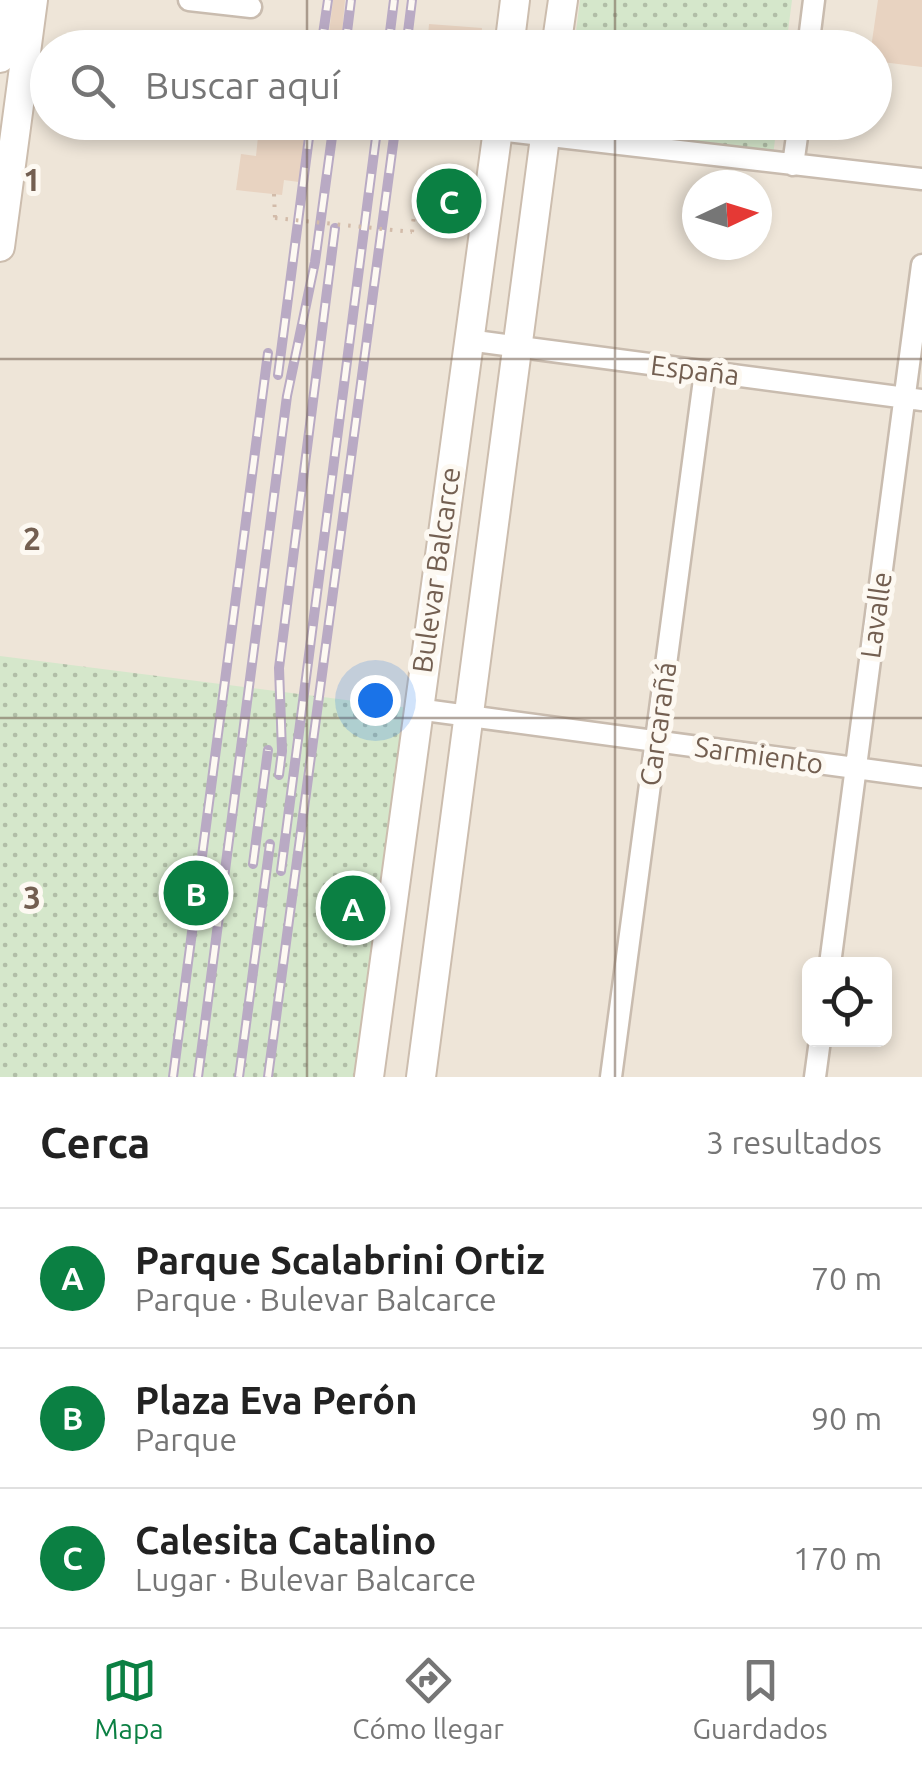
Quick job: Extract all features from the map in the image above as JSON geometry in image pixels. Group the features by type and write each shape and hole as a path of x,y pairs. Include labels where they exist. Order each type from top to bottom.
{"main road":[{"path":"0,247 8,0"},
{"path":"8,60 33,0"},
{"path":"512,30 516,0"},
{"path":"559,30 563,0"},
{"name":"Bulevar Balcarce","path":"368,1077 496,140"},
{"name":"Bulevar Balcarce","path":"421,1077 545,140"}],"street":[{"path":"189,0 251,7"},
{"path":"810,30 814,0"},
{"path":"617,140 922,180"},
{"path":"793,165 796,140"},
{"name":"Lavalle","path":"831,957 913,399 922,265"},
{"name":"España","path":"468,340 913,399"},
{"name":"Carcarañá","path":"611,1077 705,372"},
{"name":"Sarmiento","path":"417,709 922,777"},
{"path":"815,1077 819,1047"}],"path":[{"path":"274,194 275,218 412,232 414,216 484,223"}],"shaded area":[{"path":"0,0 922,0 922,1077 0,1077"}],"green space":[{"path":"580,0 792,0 788,30 576,30"},
{"path":"644,140 775,140 773,156"},
{"path":"0,656 417,709 369,1077 0,1077"}],"building":[{"path":"333,0 345,0 342,30 329,30"},
{"path":"878,0 922,0 922,67 892,63 892,30 874,30"},
{"path":"429,24 482,28 482,30 428,30"},
{"path":"258,140 304,140 299,182 284,180 282,195 236,190 241,154 256,156"}],"railway":[{"path":"324,30 328,0"},
{"path":"347,30 351,0"},
{"path":"390,30 394,0"},
{"path":"408,30 412,0"},
{"path":"278,375 309,140"},
{"path":"198,1077 287,396 315,262 332,140"},
{"path":"281,871 376,140"},
{"path":"268,1077 394,140"},
{"path":"279,775 279,668 335,228"},
{"path":"173,1077 268,353"},
{"path":"253,864 268,750"},
{"path":"239,1077 270,844"}],"place":[{"name":"Calesita Catalino","path":"449,201"},
{"name":"Plaza Eva Perón","path":"196,893"},
{"name":"Parque Scalabrini Ortiz","path":"353,908"}]}
